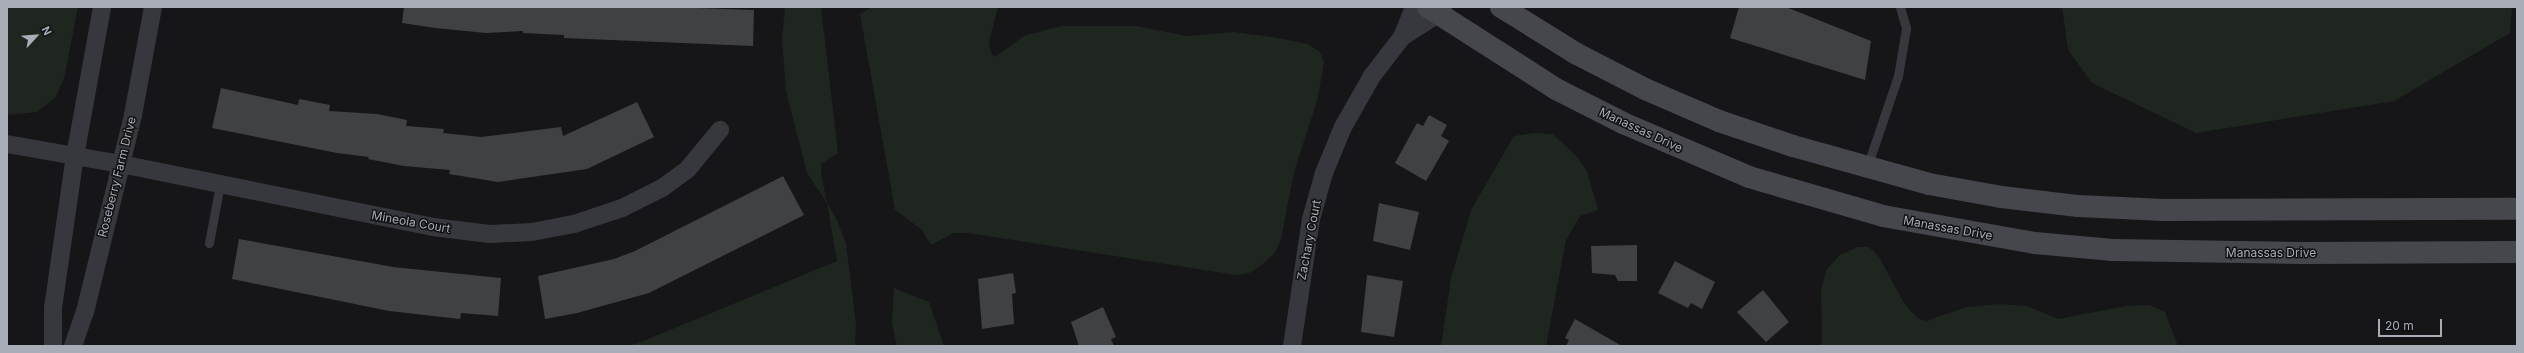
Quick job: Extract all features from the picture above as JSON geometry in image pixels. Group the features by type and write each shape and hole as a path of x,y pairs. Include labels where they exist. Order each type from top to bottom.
{"street":[{"path":"53,346 53,308 75,156 102,7"},
{"name":"Roseberry Farm Drive","path":"74,346 85,312 133,115 154,7"},
{"name":"Zachary Court","path":"1402,37 1414,7"},
{"path":"1501,7 1577,54 1645,89 1718,121 1866,168 1929,184 1993,196 2086,206 2164,210 2517,209"},
{"name":"Zachary Court","path":"1292,346 1311,219 1324,173 1343,127 1372,76 1402,37 1436,9"},
{"name":"Manassas Drive","path":"1436,9 1556,89 1623,123 1749,177 1883,216 2035,243 2113,250 2296,253 2517,252"},
{"name":"Mineola Court","path":"7,144 121,164 433,227 490,234 532,232 574,224 615,210 662,188 687,170 720,130"}],"lane":[{"path":"1866,168 1898,76 1906,28 1900,7"},
{"path":"209,243 220,184"}],"shaded area":[{"path":"7,7 78,7 64,79 55,98 37,112 7,115"},
{"path":"785,7 821,7 838,153 821,164 821,173 827,203 807,173 786,91 782,39"},
{"path":"872,7 998,7 989,42 991,53 995,57 1024,36 1061,26 1136,26 1187,36 1233,32 1273,37 1308,44 1320,52 1324,62 1317,101 1294,172 1281,239 1275,253 1259,267 1249,273 1236,275 968,233 953,233 931,245 921,229 895,210 860,14"},
{"path":"2062,7 2512,7 2510,33 2394,101 2196,133 2092,83 2068,50"},
{"path":"1534,133 1553,134 1577,157 1587,171 1598,210 1580,216 1566,240 1546,346 1441,346 1451,278 1472,208 1514,136"},
{"path":"827,203 837,220 846,244 856,323 855,346 624,346 636,344 837,261"},
{"path":"1858,247 1869,247 1879,257 1904,303 1917,318 1926,321 1967,307 1999,304 2027,306 2058,319 2126,306 2149,305 2165,312 2178,346 1820,346 1822,341 1821,289 1827,269 1840,255"},
{"path":"894,288 929,302 944,346 897,346 892,323"}],"building":[{"path":"404,7 670,7 754,10 753,46 564,38 564,35 523,33 523,31 486,33 435,28 402,23"},
{"path":"1739,7 1786,7 1871,41 1865,80 1730,38"},
{"path":"221,88 298,105 299,99 330,105 329,111 377,114 407,120 406,126 444,129 443,133 481,137 561,127 563,136 637,102 654,137 587,169 498,182 449,174 450,170 404,166 368,159 369,157 337,153 212,128"},
{"path":"1429,115 1447,125 1441,136 1449,141 1426,181 1395,163 1417,123 1423,126"},
{"path":"783,176 804,215 649,293 577,313 545,319 538,276 614,259 635,251"},
{"path":"1379,203 1419,212 1410,250 1373,241"},
{"path":"239,239 393,267 501,278 498,316 461,313 460,319 389,311 232,279"},
{"path":"1637,245 1637,281 1618,281 1615,275 1592,273 1591,246"},
{"path":"1675,261 1715,282 1702,309 1691,303 1688,308 1658,293"},
{"path":"1013,273 1016,293 1012,294 1014,324 982,329 978,279"},
{"path":"1367,275 1403,281 1394,337 1361,332"},
{"path":"1763,290 1789,322 1766,342 1737,312"},
{"path":"1103,307 1116,337 1111,339 1114,346 1079,346 1071,322"},
{"path":"1575,319 1622,346 1566,346 1569,340 1565,338"}]}
